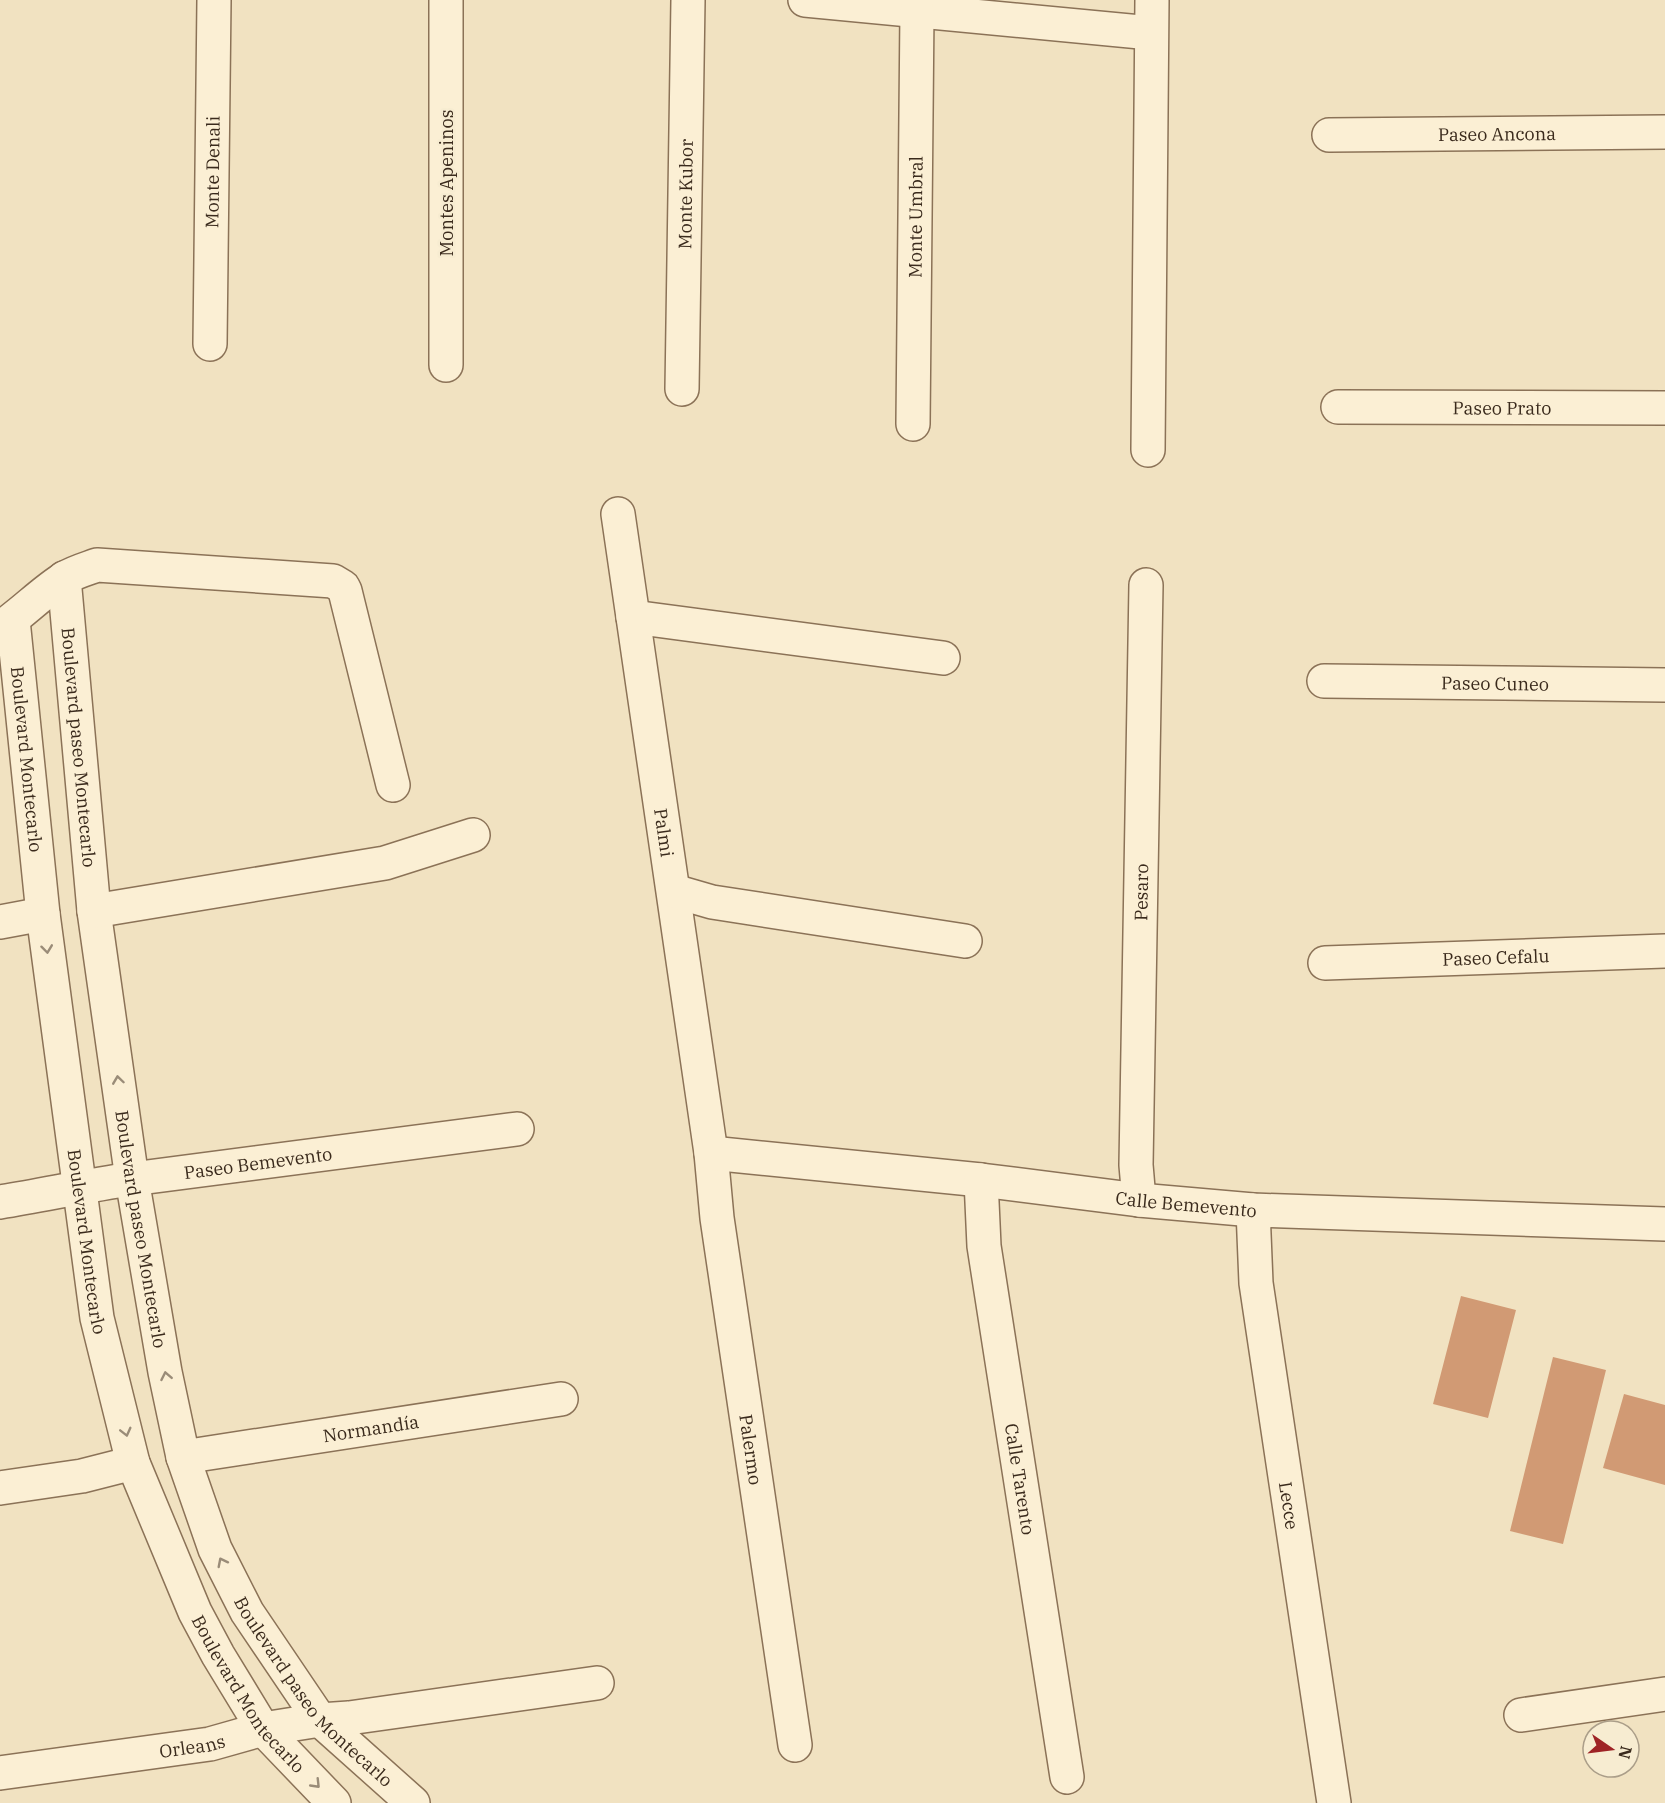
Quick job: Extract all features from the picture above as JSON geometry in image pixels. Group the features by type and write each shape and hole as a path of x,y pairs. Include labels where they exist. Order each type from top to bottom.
{"street":[{"name":"Monte Denali","path":"210,344 214,0"},
{"name":"Montes Apeninos","path":"446,0 446,365"},
{"name":"Monte Kubor","path":"682,389 688,0"},
{"path":"805,0 1151,33"},
{"path":"1148,450 1152,0"},
{"name":"Monte Umbral","path":"913,424 917,11"},
{"name":"Paseo Ancona","path":"1329,135 1665,132"},
{"name":"Paseo Prato","path":"1338,407 1665,408"},
{"name":"Palmi","path":"618,514 711,1153"},
{"path":"7,624 64,578 97,565 333,581 345,591 393,785"},
{"name":"Boulevard paseo Montecarlo","path":"64,578 94,911 132,1179 165,1372 183,1457 215,1549 247,1612 320,1720 413,1803"},
{"name":"Pesaro","path":"1139,1200 1136,1165 1146,585"},
{"path":"633,617 943,658"},
{"name":"Boulevard Montecarlo","path":"7,624 97,1318 134,1463 195,1612 218,1655 263,1729 334,1803"},
{"name":"Paseo Cuneo","path":"1324,681 1665,685"},
{"path":"94,911 385,863 473,835"},
{"path":"674,891 712,902 966,941"},
{"path":"0,922 43,914"},
{"name":"Paseo Cefalu","path":"1325,963 1665,951"},
{"name":"Paseo Bemevento","path":"0,1202 79,1186 517,1129"},
{"name":"Calle Bemevento","path":"711,1153 981,1180 1139,1200 1253,1210 1665,1224"},
{"name":"Palermo","path":"711,1153 717,1218 795,1745"},
{"name":"Calle Tarento","path":"981,1180 984,1246 1067,1777"},
{"name":"Lecce","path":"1253,1210 1256,1283 1334,1803"},
{"name":"Normandía","path":"183,1457 561,1399"},
{"path":"0,1488 82,1476 134,1463"},
{"name":"Orleans","path":"0,1773 210,1744 263,1729 320,1720 349,1718 597,1683"},
{"path":"1521,1715 1665,1694"}],"building":[{"path":"1461,1296 1516,1310 1488,1418 1433,1404"},
{"path":"1553,1357 1606,1370 1563,1544 1510,1531"},
{"path":"1624,1394 1665,1405 1665,1485 1603,1468"}]}
